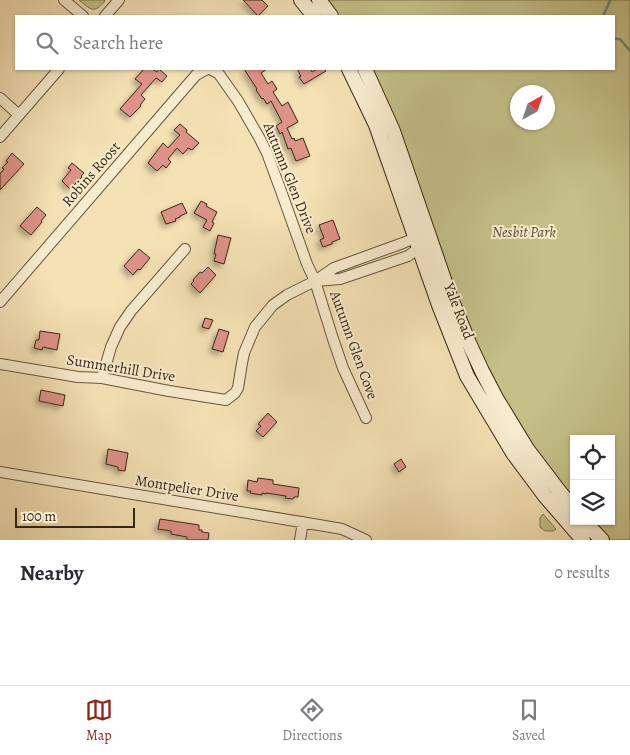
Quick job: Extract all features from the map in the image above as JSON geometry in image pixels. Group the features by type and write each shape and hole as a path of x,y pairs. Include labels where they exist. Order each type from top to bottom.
{"main road":[{"path":"301,0 313,15"},
{"path":"319,0 330,15"},
{"name":"Yale Road","path":"349,70 376,125 469,343 496,398 528,449 570,504"},
{"name":"Yale Road","path":"365,70 393,130 424,240 439,306 467,376 513,453 545,496 583,540"},
{"path":"588,525 602,540"}],"street":[{"path":"64,0 82,15"},
{"path":"105,15 119,0"},
{"path":"0,137 58,70"},
{"name":"Robins Roost","path":"0,302 191,81 200,72 206,70"},
{"name":"Autumn Glen Drive","path":"211,70 219,74 246,113 260,138 315,281"},
{"path":"0,98 19,115"},
{"path":"243,400 235,393 238,388 244,353 255,327 277,302 334,268 403,243 424,240"},
{"path":"102,378 111,346 120,327 184,249"},
{"name":"Autumn Glen Cove","path":"315,281 333,339 366,418"},
{"name":"Summerhill Drive","path":"0,364 78,377 102,378 216,399 226,400 235,393"},
{"name":"Montpelier Drive","path":"0,472 342,529 366,540"},
{"path":"300,540 303,522"}],"green space":[{"path":"79,0 105,1 98,8 92,9"},
{"name":"Nesbit Park","path":"298,0 630,0 630,540 579,540 495,430 368,112 347,70 615,70 615,15 310,15"},
{"path":"543,514 556,529 545,531 540,527 540,518"}],"building":[{"path":"243,0 262,0 268,6 257,15"},
{"path":"143,70 154,70 157,72 160,70 167,76 162,82 156,78 141,95 145,99 141,106 130,117 120,109 142,84 135,79"},
{"path":"245,70 266,70 261,73 268,84 272,81 277,89 273,92 282,106 288,102 298,122 287,128 292,139 294,138 295,141 303,138 310,156 296,161 291,148 288,149 282,132 280,134 276,126 282,122 271,101 267,104"},
{"path":"298,70 326,71 304,84 299,77 301,76"},
{"path":"180,124 199,143 192,150 188,148 183,154 177,148 168,159 171,162 166,168 163,165 157,171 148,163 163,143 168,148 180,135 174,130"},
{"path":"12,153 24,164 0,190 0,174"},
{"path":"72,163 84,173 70,189 62,181 71,170 68,168"},
{"path":"201,201 217,212 210,231 203,227 207,220 194,213"},
{"path":"182,203 187,213 175,219 176,221 166,224 161,212"},
{"path":"37,207 46,215 31,235 20,226"},
{"path":"333,220 340,239 323,247 320,240 324,238 319,225"},
{"path":"218,235 231,238 224,264 214,261"},
{"path":"139,249 150,258 133,275 124,266"},
{"path":"208,267 216,275 200,293 191,284 200,272 202,273"},
{"path":"205,318 213,320 209,329 202,327"},
{"path":"219,329 229,332 223,352 212,349"},
{"path":"40,331 60,334 57,350 43,347 42,350 34,348 36,340 39,340"},
{"path":"41,390 65,395 63,406 39,401"},
{"path":"268,413 277,422 263,437 256,431 261,426 258,424"},
{"path":"108,449 128,453 125,471 106,464"},
{"path":"401,459 406,467 399,472 394,464"},
{"path":"258,478 273,480 273,484 299,488 298,497 293,499 285,498 286,496 266,493 262,493 262,495 247,491 248,480 257,482"},
{"path":"160,519 199,525 199,530 209,533 208,540 187,540 187,537 171,534 171,531 158,529"}],"waterway":[{"path":"603,15 609,0"},
{"path":"615,39 620,39 630,51"}]}
